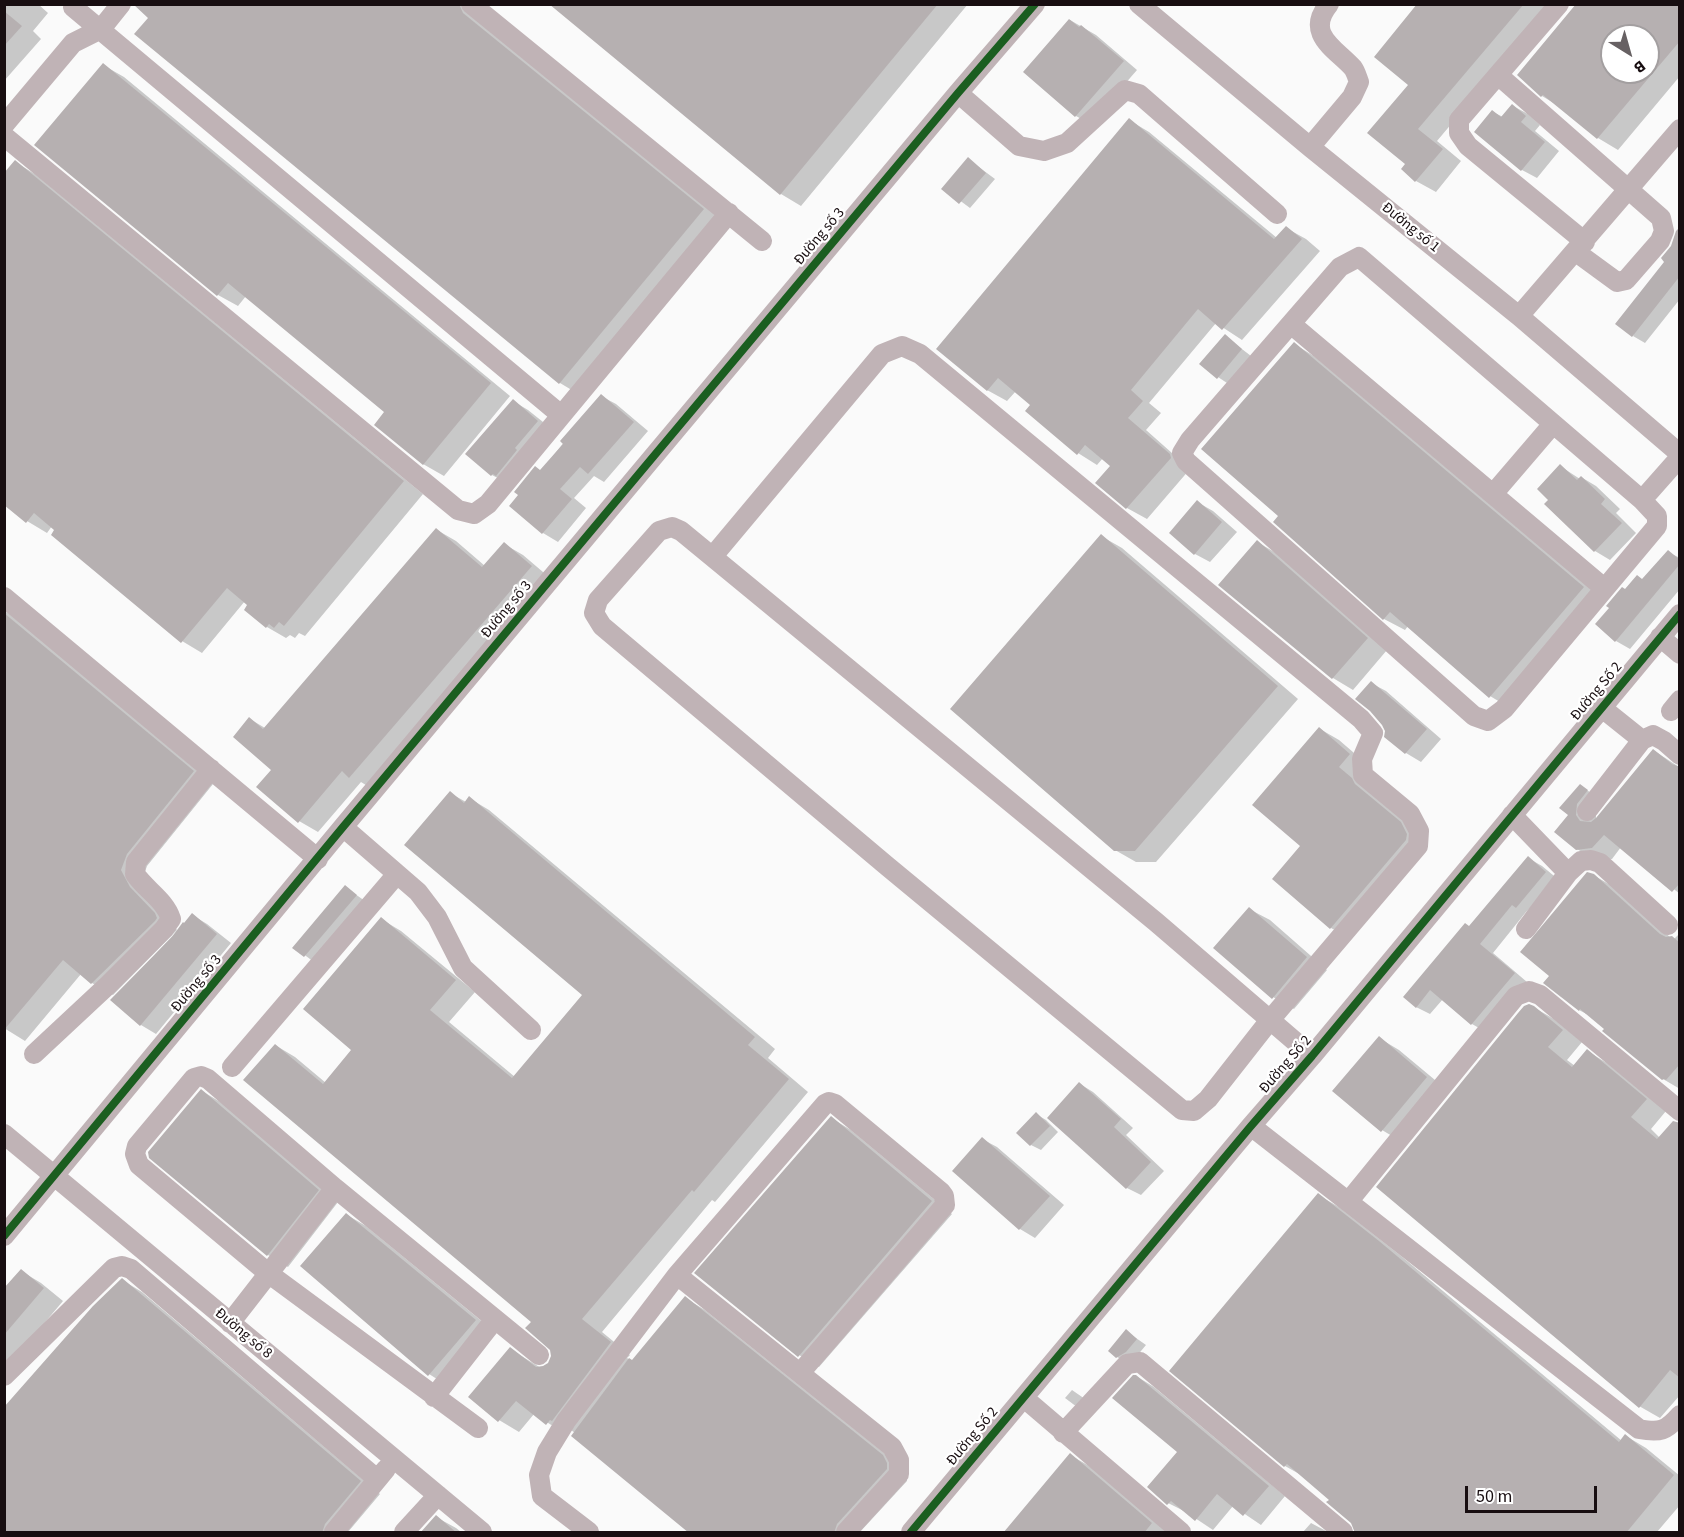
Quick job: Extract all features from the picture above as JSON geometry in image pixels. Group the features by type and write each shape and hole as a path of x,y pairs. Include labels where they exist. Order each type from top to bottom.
{"street":[{"path":"4,125 73,43 101,28 121,4"},
{"path":"471,4 762,241"},
{"name":"Đường số 3","path":"4,1236 343,827 1035,4"},
{"name":"Đường số 1","path":"1139,4 1310,147 1519,316 1680,455"},
{"path":"1310,147 1352,97 1359,82 1355,70 1325,42 1320,25 1329,4"},
{"path":"1498,75 1661,218 1664,231 1660,241 1626,280 1617,282 1468,146 1460,133 1459,120 1558,4"},
{"path":"74,6 561,415"},
{"path":"73,43 74,6"},
{"path":"958,93 1019,146 1044,151 1066,142 1125,90 1139,94 1277,214"},
{"path":"1519,316 1680,129"},
{"path":"4,136 458,510 474,514 488,504 729,213"},
{"path":"1359,257 1553,424 1642,500 1657,516 1657,526 1503,710 1488,721 1474,716 1186,461 1182,453 1190,440 1340,267 1359,257"},
{"path":"1291,324 1604,588"},
{"path":"713,556 882,354 902,346 920,354 1361,718 1373,733 1362,759 1363,775 1410,814 1419,831 1418,846 1270,1020 1208,1099 1194,1111 1182,1110 602,626 594,613 598,600 659,531 672,527 681,531 1156,922 1270,1020 1312,1056"},
{"path":"1493,494 1553,424"},
{"path":"1642,500 1680,455"},
{"path":"4,597 318,859"},
{"name":"Đường Số 2","path":"911,1533 1680,614"},
{"path":"1660,637 1680,654"},
{"path":"1602,708 1642,740"},
{"path":"1587,811 1642,740 1653,735 1680,754"},
{"path":"34,1054 108,985 171,919 167,908 135,874 136,862 211,769"},
{"path":"1512,815 1568,873"},
{"path":"343,827 418,892 437,917 463,968 531,1029"},
{"path":"1526,929 1568,873 1581,861 1591,860 1600,863 1668,925"},
{"path":"232,1067 397,874"},
{"path":"1348,1202 1515,996 1529,991 1540,995 1680,1111"},
{"path":"478,1428 268,1273 139,1166 135,1154 146,1132 194,1078 201,1076 208,1079 335,1188 539,1355"},
{"path":"589,1533 542,1496 539,1475 547,1452 566,1421 677,1275 829,1102 835,1104 941,1192 945,1205 800,1373"},
{"path":"1251,1126 1639,1429 1655,1432 1662,1430 1669,1427 1680,1415"},
{"name":"Đường số 8","path":"4,1134 482,1533"},
{"path":"230,1323 335,1188"},
{"path":"4,1376 114,1268 122,1266 131,1269 378,1479"},
{"path":"677,1275 892,1447 899,1460 899,1474 846,1533"},
{"path":"434,1397 495,1320"},
{"path":"1063,1432 1126,1364 1140,1362 1343,1533"},
{"path":"1024,1398 1180,1533"},
{"path":"334,1533 393,1459"},
{"path":"404,1533 438,1495"}],"building":[{"path":"133,4 459,4 463,13 704,209 559,384 134,34 148,18"},
{"path":"549,4 938,4 780,195"},
{"path":"1417,4 1524,4 1418,129 1443,149 1415,182 1401,169 1405,164 1367,133 1408,85 1374,57"},
{"path":"1576,4 1680,4 1680,41 1660,65 1660,24 1600,24 1600,84 1644,84 1597,139 1543,95 1541,97 1517,75"},
{"path":"4,11 22,26 4,46"},
{"path":"1069,19 1079,27 1081,25 1124,61 1075,117 1023,72"},
{"path":"103,63 491,383 423,465 374,425 384,412 228,283 217,296 34,145"},
{"path":"1512,104 1526,116 1521,122 1545,142 1521,171 1474,132 1492,110 1501,117"},
{"path":"1129,118 1274,239 1286,226 1302,239 1222,330 1198,309 1131,390 1143,401 1128,418 1170,454 1171,458 1126,509 1095,483 1110,466 1085,445 1077,455 1025,411 1030,405 998,378 987,391 936,349"},
{"path":"968,157 986,173 959,204 941,189"},
{"path":"15,160 404,481 284,626 279,622 274,628 269,624 266,628 244,610 247,605 227,588 181,643 51,535 54,530 34,513 26,523 4,505 4,173"},
{"path":"1680,227 1680,276 1632,337 1615,324 1664,262 1661,258 1671,246 1676,231"},
{"path":"1225,334 1242,349 1217,379 1199,364"},
{"path":"1294,342 1584,587 1489,698 1390,612 1383,620 1273,522 1278,516 1201,449"},
{"path":"601,394 634,422 588,474 580,467 560,489 572,499 542,534 509,506 518,495 514,492 535,466 540,470 563,444 560,441"},
{"path":"513,399 538,421 515,448 517,450 496,476 493,474 491,476 465,454"},
{"path":"1560,464 1577,480 1581,476 1605,499 1601,504 1622,523 1594,552 1544,504 1548,500 1537,489"},
{"path":"1197,500 1222,522 1194,555 1169,533"},
{"path":"436,528 482,567 504,542 532,566 349,778 342,771 298,823 256,787 271,770 233,737 249,717 263,729"},
{"path":"1101,534 1278,686 1135,851 1114,851 950,709"},
{"path":"1257,540 1368,638 1332,679 1218,585"},
{"path":"1668,550 1680,560 1680,564 1615,642 1595,624 1609,608 1606,606 1622,587 1625,589 1637,575 1642,579"},
{"path":"4,613 194,771 127,854 121,870 130,887 155,913 157,918 155,921 91,984 63,960 4,1030"},
{"path":"1371,681 1427,729 1405,754 1384,737 1385,731 1382,725 1355,699"},
{"path":"1319,727 1350,754 1339,767 1352,778 1355,784 1401,822 1407,834 1406,840 1330,929 1272,879 1300,846 1252,805"},
{"path":"1653,749 1672,764 1680,767 1680,883 1672,892 1604,835 1592,848 1576,850 1554,832 1568,815 1559,808 1580,784 1588,790 1577,804 1576,815 1580,821 1591,822"},
{"path":"450,791 464,803 469,796 755,1037 748,1045 789,1079 694,1192 692,1190 582,1319 611,1342 552,1421 550,1420 546,1425 516,1401 498,1422 468,1397 510,1347 536,1367 548,1363 551,1356 550,1350 525,1328 531,1322 243,1080 275,1044 323,1084 351,1050 303,1009 381,917 456,980 430,1010 512,1078 582,995 404,845"},
{"path":"1528,856 1546,872 1516,908 1512,905 1480,944 1515,973 1471,1025 1430,990 1416,1008 1403,997 1465,923 1469,926"},
{"path":"1587,872 1594,874 1660,934 1666,937 1672,936 1680,943 1680,1064 1666,1080 1662,1080 1602,1031 1604,1029 1580,1009 1579,1011 1543,983 1549,976 1520,952"},
{"path":"345,885 357,895 304,957 292,948"},
{"path":"1249,907 1307,957 1272,999 1213,948"},
{"path":"192,913 217,934 140,1026 110,1000 172,937"},
{"path":"1529,1004 1563,1030 1548,1047 1572,1067 1587,1049 1647,1099 1631,1117 1657,1139 1673,1121 1680,1123 1680,1378 1670,1370 1639,1408 1376,1187 1518,1013"},
{"path":"1379,1036 1427,1077 1381,1132 1332,1091"},
{"path":"1079,1082 1121,1119 1114,1127 1151,1162 1126,1189 1047,1118"},
{"path":"201,1089 319,1190 267,1256 149,1158 148,1152"},
{"path":"1036,1112 1050,1126 1030,1146 1016,1133"},
{"path":"831,1116 932,1201 798,1357 694,1273"},
{"path":"982,1137 1050,1196 1019,1230 952,1171"},
{"path":"1318,1193 1379,1241 1619,1442 1625,1434 1674,1475 1626,1533 1355,1533 1351,1523 1326,1502 1329,1500 1287,1464 1284,1467 1169,1371"},
{"path":"346,1213 476,1320 428,1376 300,1266"},
{"path":"21,1269 44,1288 4,1335 4,1288"},
{"path":"122,1278 361,1481 325,1524 322,1533 4,1533 4,1407 93,1306"},
{"path":"685,1296 883,1455 887,1469 837,1524 834,1533 689,1533 571,1436 629,1358 632,1360"},
{"path":"1126,1329 1137,1339 1126,1352 1116,1358 1108,1351"},
{"path":"1133,1375 1136,1375 1269,1486 1243,1516 1217,1494 1195,1521 1171,1501 1167,1505 1147,1487 1177,1452 1112,1398"},
{"path":"1070,1453 1152,1523 1144,1533 1003,1533"},
{"path":"436,1515 457,1533 420,1533"}],"cycle path":[{"path":"4,1236 343,827 1035,4"},
{"path":"911,1532 1680,614"}]}
